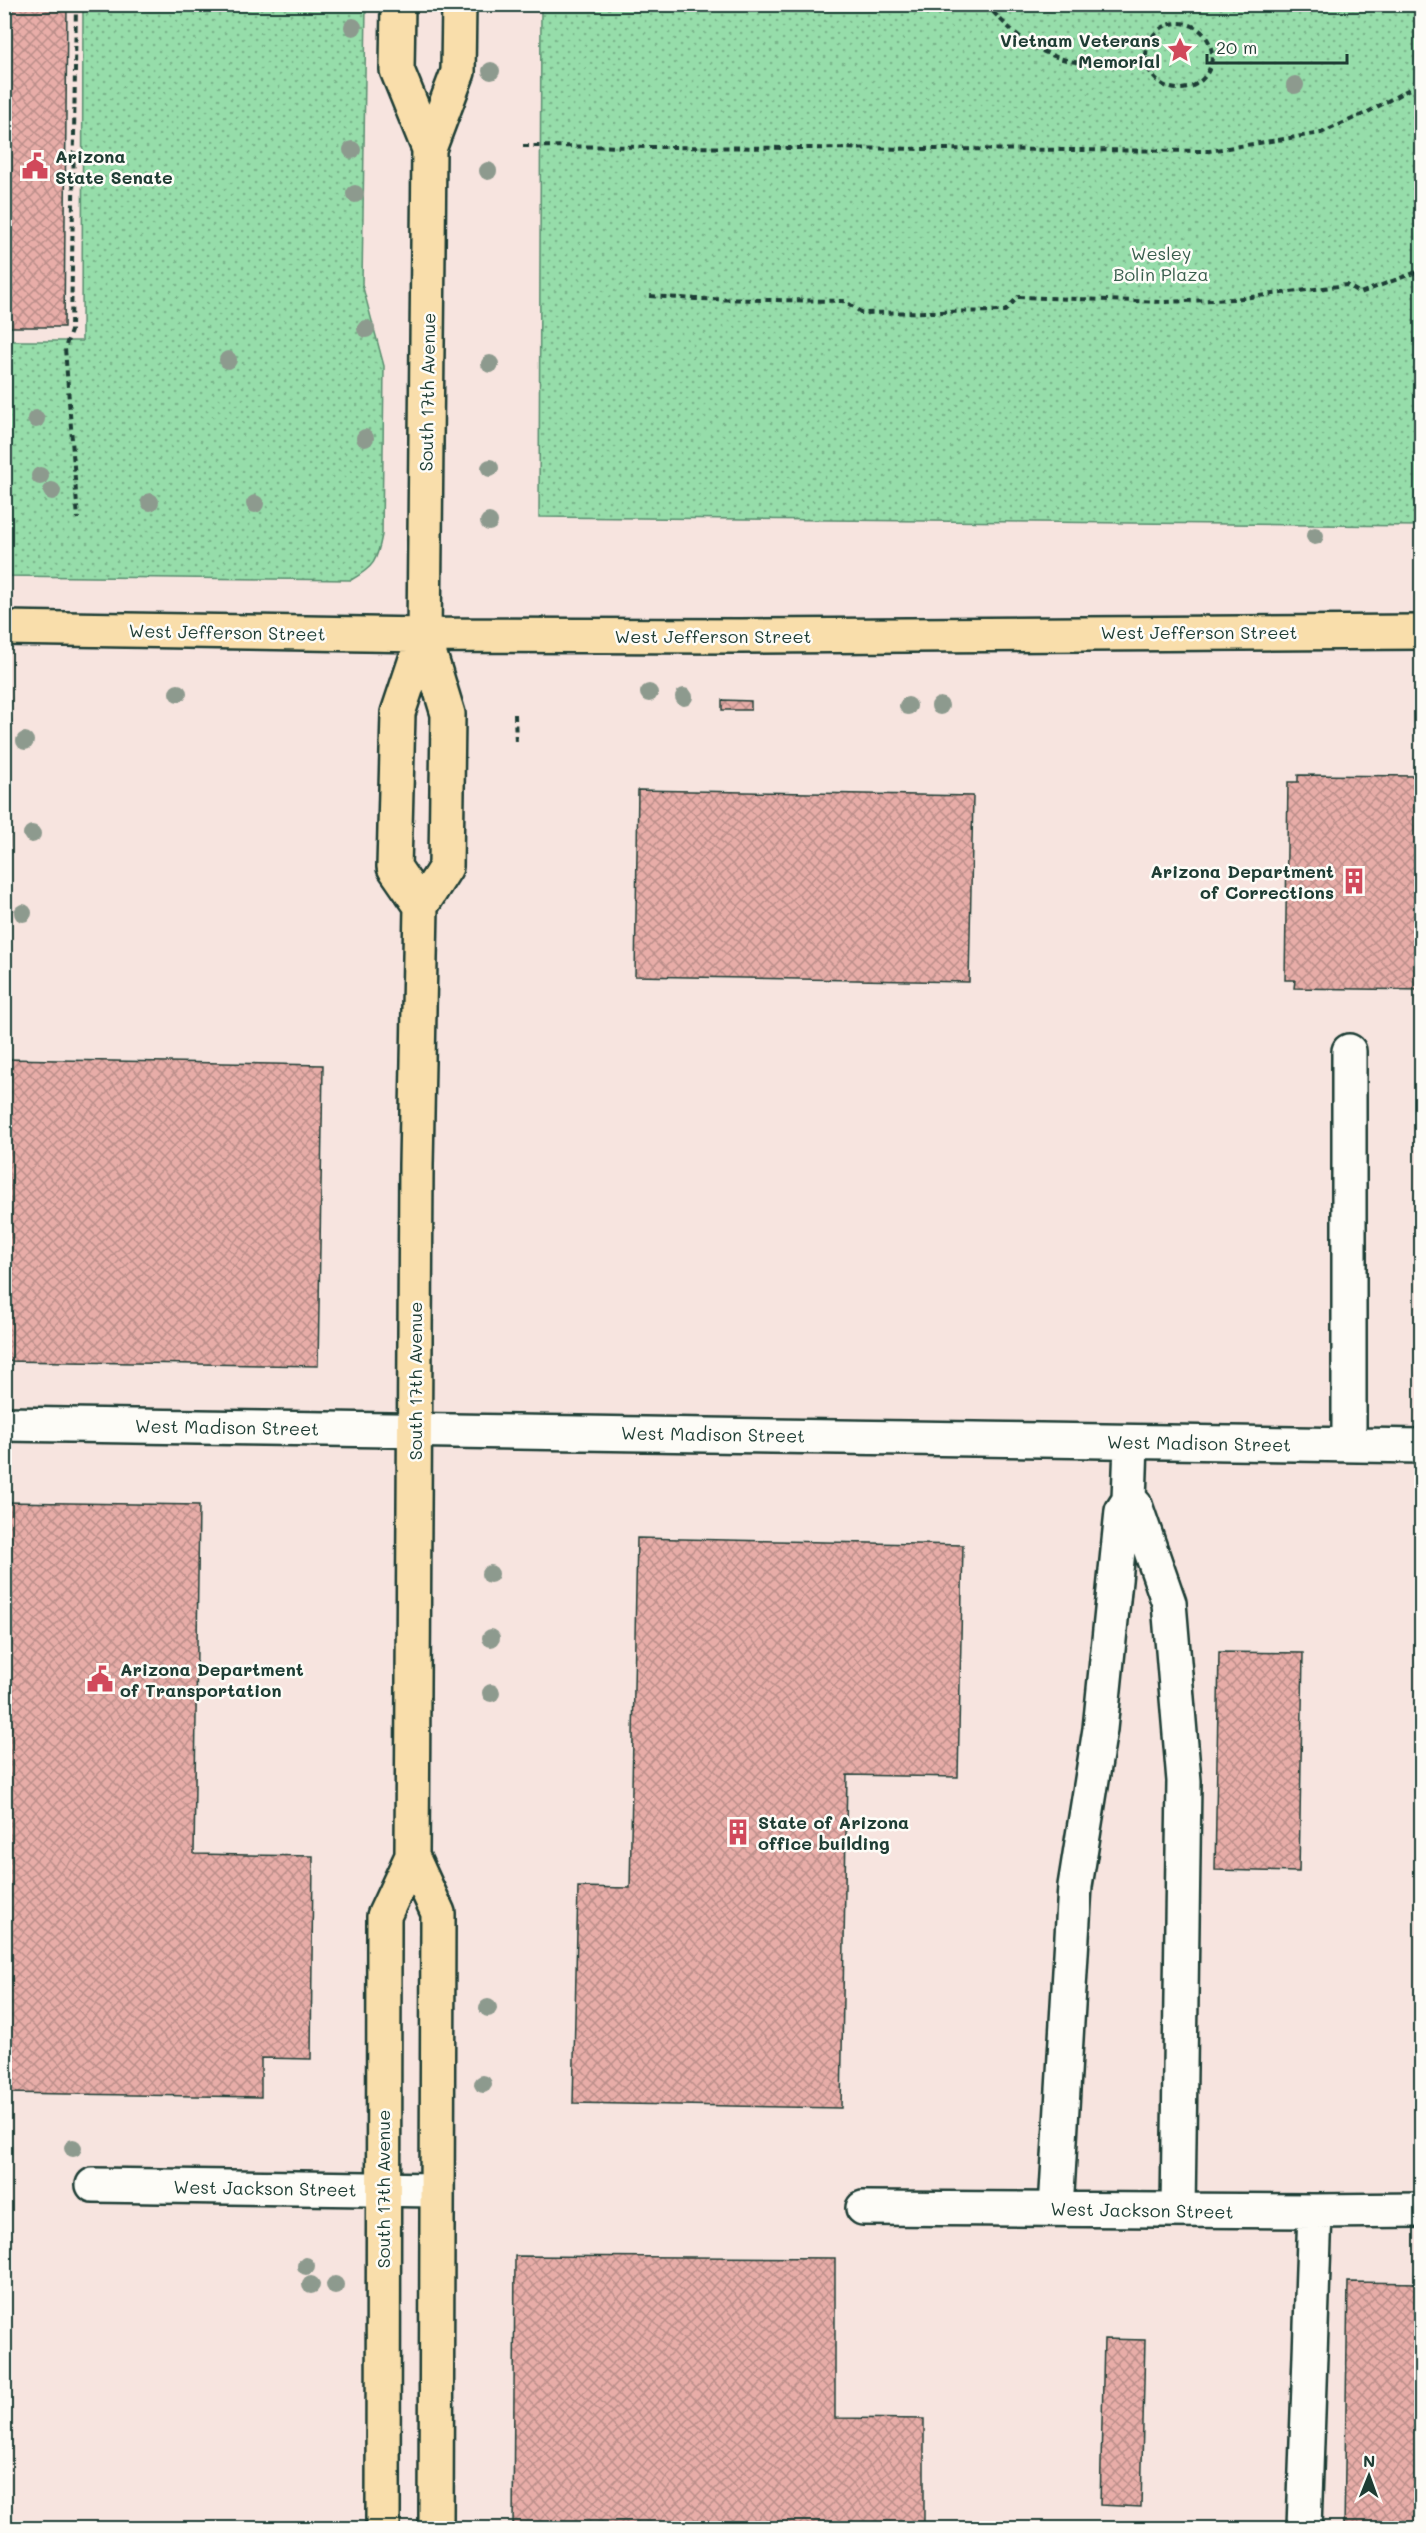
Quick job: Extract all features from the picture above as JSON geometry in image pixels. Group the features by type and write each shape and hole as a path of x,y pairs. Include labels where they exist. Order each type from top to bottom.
{"main road":[{"name":"South 17th Avenue","path":"398,4 397,70 429,149"},
{"name":"South 17th Avenue","path":"383,2529 384,1916 412,1856 421,906 446,867 447,843 448,714 424,635 429,149 458,72 459,4"},
{"name":"West Jefferson Street","path":"4,628 424,635 864,636 1422,632"},
{"name":"South 17th Avenue","path":"421,906 394,867 398,713 424,635"},
{"name":"South 17th Avenue","path":"412,1856 438,1913 436,2529"}],"street":[{"path":"1349,1051 1349,1445"},
{"name":"West Madison Street","path":"4,1424 1422,1446"},
{"path":"1056,2209 1075,1886 1100,1729 1122,1511 1129,1500 1131,1443"},
{"path":"1129,1500 1135,1505 1169,1603 1184,1769 1178,2210"},
{"name":"West Jackson Street","path":"93,2185 436,2190"},
{"name":"West Jackson Street","path":"863,2208 1422,2210"},
{"path":"1304,2529 1315,2211"}],"path":[{"path":"76,4 71,331 65,348 78,519"},
{"path":"986,4 1024,41 1048,55 1083,64 1114,66 1146,62"},
{"path":"1167,25 1190,26 1200,31 1211,51 1211,62 1207,73 1190,88 1179,90 1158,82 1150,73 1146,62 1146,51 1150,40 1157,31 1167,25"},
{"path":"523,146 1209,151 1321,133 1368,112 1422,82"},
{"path":"650,296 695,299 845,301 862,312 1005,311 1018,297 1164,302 1234,299 1347,285 1360,292 1422,270"},
{"path":"515,714 516,744"}],"green space":[{"path":"83,5 366,5 362,284 384,366 382,535 376,557 370,567 351,580 5,576 5,341 82,341"},
{"name":"Wesley Bolin Plaza","path":"541,5 1421,5 1421,526 539,517"}],"building":[{"name":"Arizona State Senate","path":"4,4 67,4 64,327 4,327"},
{"path":"722,700 751,701 751,710 722,710"},
{"path":"4,720 11,720 6,1014 4,1014"},
{"name":"Arizona Department of Corrections","path":"1298,775 1422,776 1422,990 1294,988 1295,980 1285,980 1288,782 1298,782"},
{"path":"638,790 973,796 969,982 635,976"},
{"path":"4,1059 323,1065 318,1366 4,1361"},
{"name":"Arizona Department of Transportation","path":"4,1502 199,1505 194,1854 313,1856 311,2059 261,2058 261,2097 4,2093"},
{"name":"State of Arizona office building","path":"637,1538 963,1545 958,1777 847,1775 841,2108 573,2103 578,1887 630,1888"},
{"path":"1219,1652 1303,1653 1299,1872 1215,1870"},
{"path":"515,2256 835,2258 835,2418 924,2419 924,2528 513,2528"},
{"path":"1348,2282 1422,2283 1422,2528 1344,2528"},
{"path":"1104,2339 1145,2340 1141,2507 1100,2505"}],"place":[{"name":"Vietnam Veterans Memorial","path":"1180,50"},
{"name":"Arizona State Senate","path":"35,166"},
{"name":"Arizona Department of Corrections","path":"1354,881"},
{"name":"Arizona Department of Transportation","path":"100,1679"},
{"name":"State of Arizona office building","path":"738,1832"}]}
